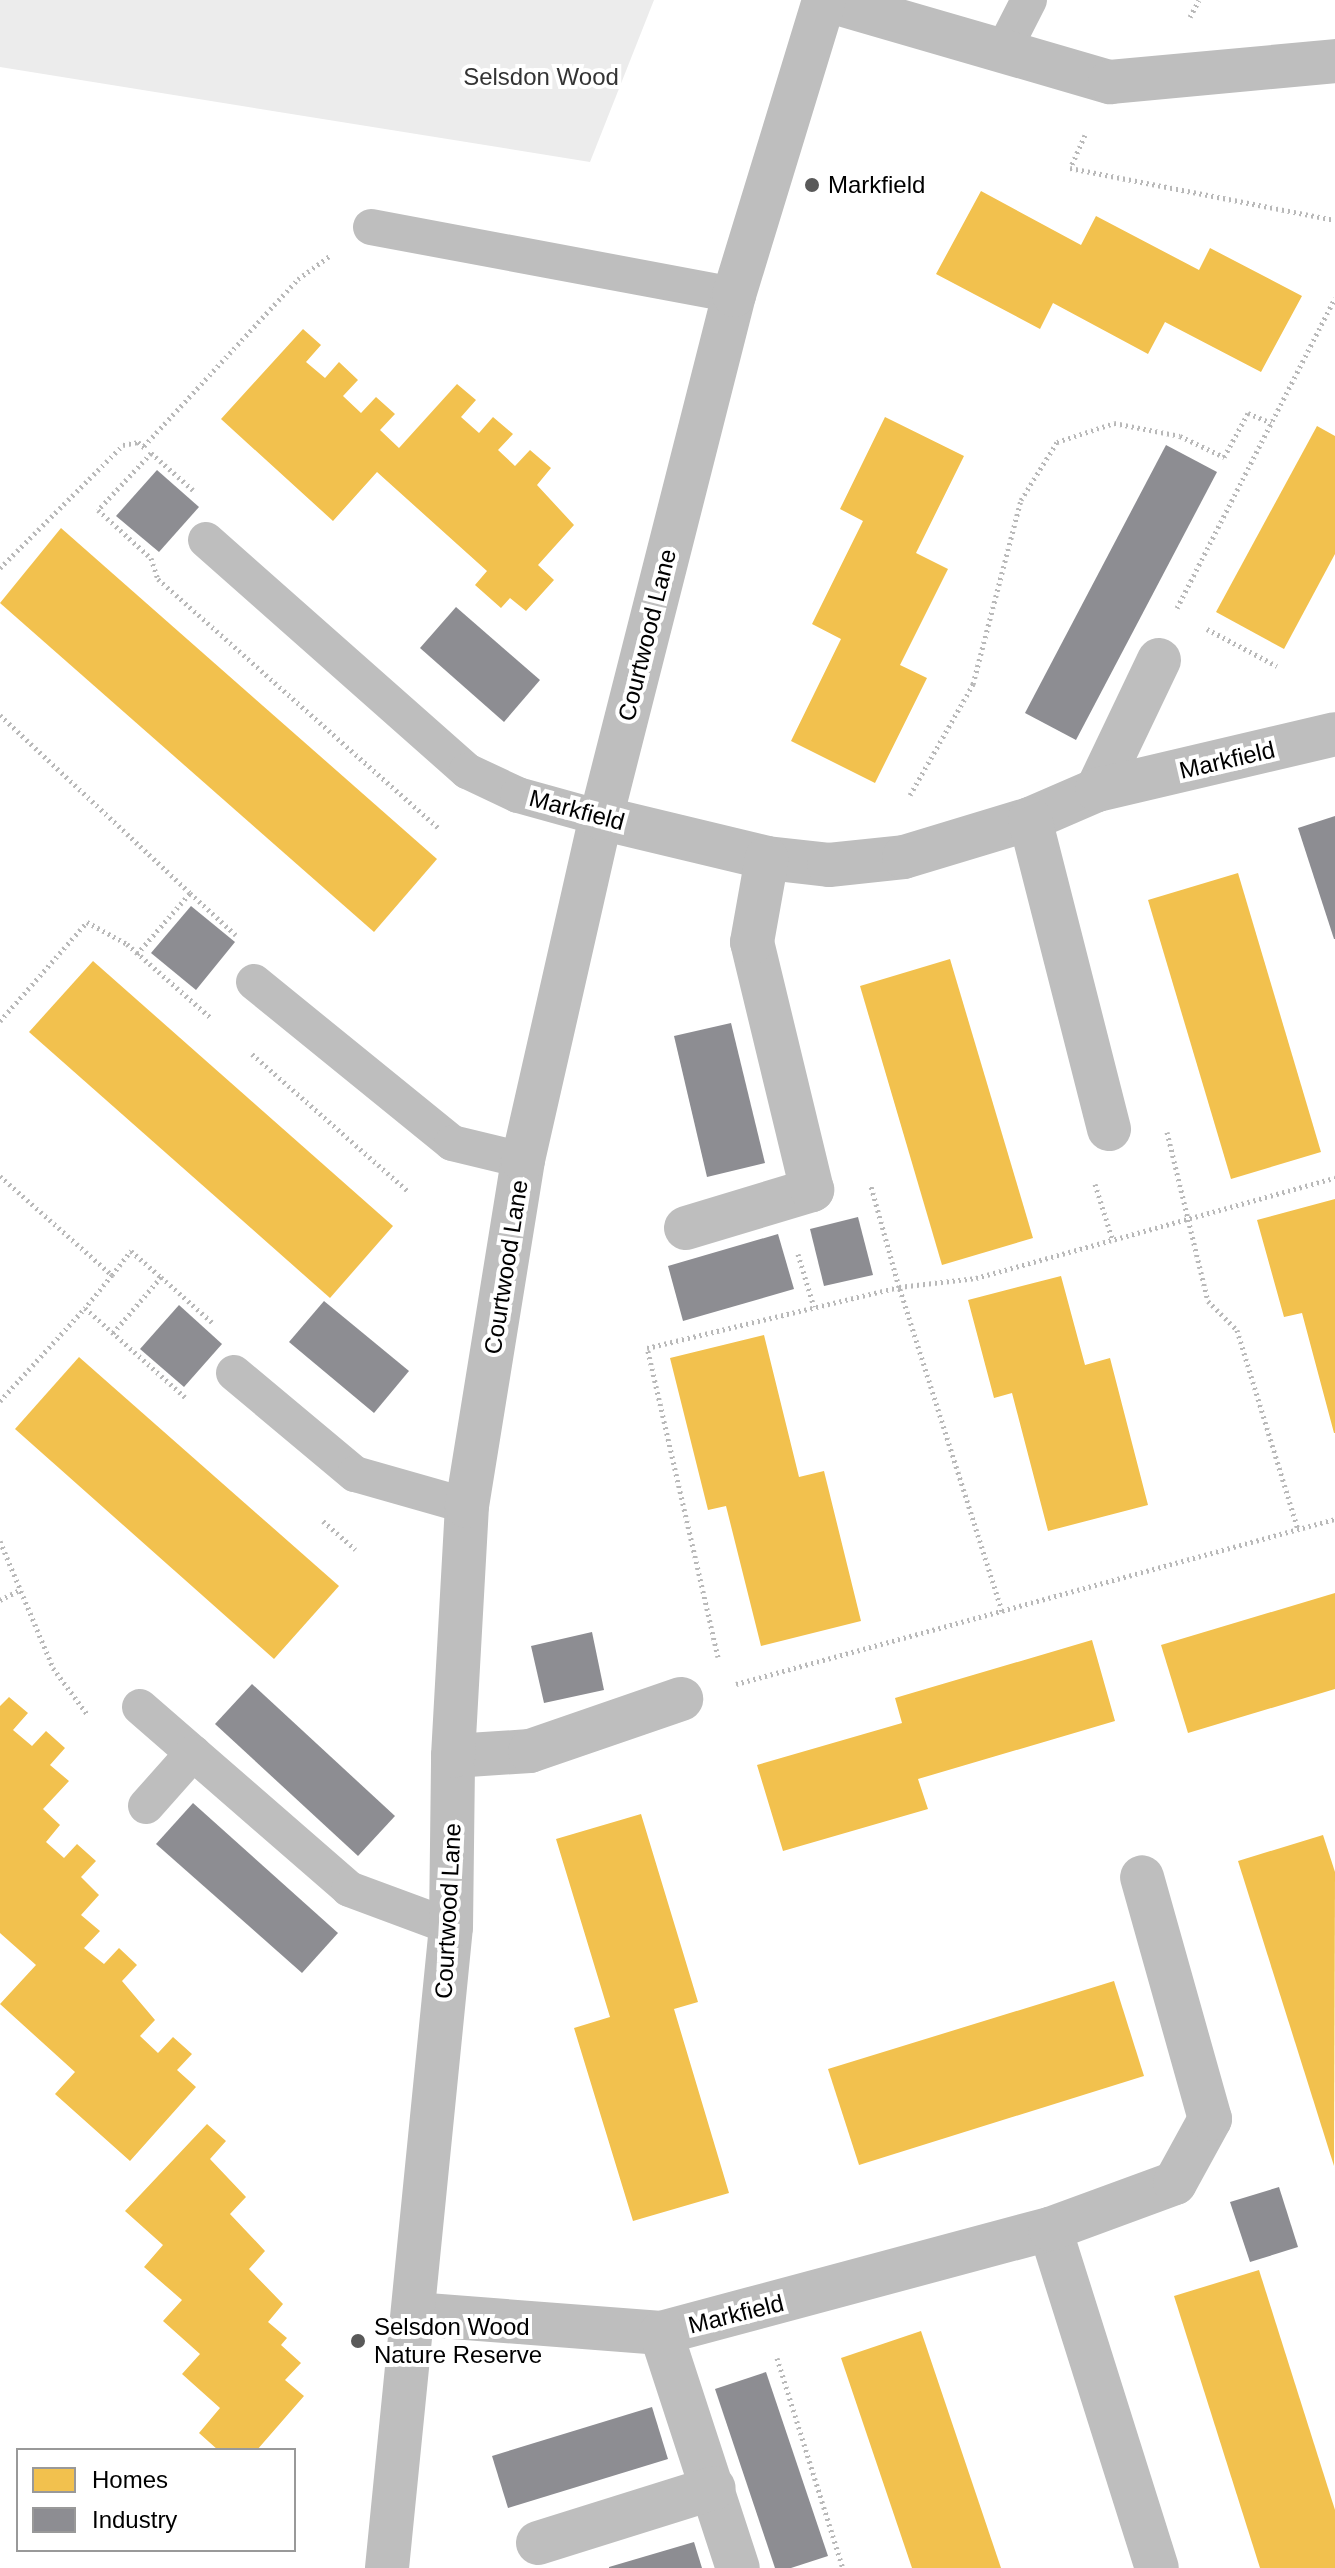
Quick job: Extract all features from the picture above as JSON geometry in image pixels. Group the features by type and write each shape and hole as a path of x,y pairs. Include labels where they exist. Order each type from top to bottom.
{"street":[{"path":"826,0 1110,82 1335,61"},
{"name":"Courtwood Lane","path":"387,2568 451,1927 453,1756 467,1506 523,1160 601,818 734,295 826,0"},
{"path":"1097,790 1159,660"},
{"name":"Markfield","path":"601,818 767,858 829,865 904,857 1030,819 1097,790 1335,734"},
{"path":"1030,819 1109,1129"},
{"path":"686,1228 812,1190 752,942 767,858"},
{"path":"453,1756 530,1751 681,1699"},
{"name":"Markfield","path":"414,2314 661,2333 1050,2229 1175,2183 1210,2119 1142,1877"},
{"path":"1050,2229 1157,2568"},
{"path":"661,2333 738,2568"},
{"path":"538,2543 714,2488"}],"lane":[{"path":"1004,49 1029,0"},
{"path":"371,227 734,295"},
{"name":"Markfield","path":"206,540 467,771 518,795 601,818"},
{"path":"254,982 452,1143 523,1160"},
{"path":"234,1373 355,1474 467,1506"},
{"path":"140,1707 349,1889 451,1927"},
{"path":"146,1806 193,1753"}],"path":[{"path":"1110,82 1070,168 1335,220"},
{"path":"144,446 298,279 325,259"},
{"path":"1187,619 1174,612 1335,298"},
{"path":"904,857 899,818 973,684 1021,500 1057,442 1114,423 1158,429 1224,457 1248,413 1271,423"},
{"path":"0,568 123,445 144,446 151,453"},
{"path":"161,461 200,496"},
{"path":"1200,626 1277,666"},
{"path":"0,715 248,946"},
{"path":"137,954 190,893"},
{"path":"0,1021 87,922 137,954 220,1026"},
{"path":"243,1046 408,1191"},
{"path":"1164,1118 1208,1301 1237,1330 1298,1529"},
{"path":"0,1176 112,1275"},
{"path":"725,1687 647,1348 899,1287 976,1278 1189,1222 1335,1178"},
{"path":"871,1183 899,1287 1002,1611"},
{"path":"0,1401 85,1308 131,1251 222,1331"},
{"path":"113,1333 161,1277"},
{"path":"85,1308 194,1405"},
{"path":"321,1518 355,1549"},
{"path":"681,1699 1335,1519"},
{"path":"0,1541 53,1668 92,1719"},
{"path":"0,1600 20,1590"},
{"path":"761,2308 843,2568"}],"green space":[{"name":"Selsdon Wood","path":"0,0 654,0 590,162 0,67"}],"building: Homes":[{"path":"981,191 1081,245 1096,216 1199,270 1210,248 1302,296 1261,372 1165,322 1148,354 1053,303 1040,329 936,274"},
{"path":"303,329 321,345 306,362 325,378 339,362 358,380 343,396 361,413 376,397 395,414 380,430 399,448 457,384 476,400 461,417 479,433 493,417 513,434 498,450 515,466 530,450 551,468 537,485 574,525 538,565 554,580 526,611 510,598 501,608 475,585 487,571 377,472 333,521 221,419"},
{"path":"885,417 964,456 916,553 948,569 900,665 927,678 875,783 791,741 841,639 812,624 863,521 840,509"},
{"path":"1317,426 1335,436 1335,554 1284,649 1216,612"},
{"path":"61,528 437,859 374,932 0,603"},
{"path":"1238,873 1321,1152 1231,1179 1148,900"},
{"path":"950,959 1033,1238 942,1265 860,986"},
{"path":"93,961 393,1226 330,1298 29,1032"},
{"path":"1335,1199 1334,1433 1302,1313 1284,1317 1257,1220"},
{"path":"1061,1276 1085,1365 1110,1358 1148,1505 1048,1531 1012,1393 994,1398 968,1300"},
{"path":"764,1335 799,1477 824,1471 861,1621 761,1646 726,1506 708,1510 670,1358"},
{"path":"79,1357 339,1586 274,1659 15,1429"},
{"path":"1335,1593 1335,1689 1188,1733 1161,1645"},
{"path":"1092,1640 1115,1721 918,1779 928,1809 783,1851 757,1765 902,1723 895,1698"},
{"path":"9,1697 28,1713 13,1730 32,1746 46,1731 65,1748 50,1765 69,1781 43,1809 60,1825 46,1842 64,1858 77,1844 96,1861 81,1877 99,1895 81,1915 100,1931 84,1948 104,1964 119,1948 137,1965 122,1981 155,2020 140,2036 158,2053 173,2037 192,2054 177,2070 196,2087 130,2161 55,2094 75,2072 0,2004 36,1965 0,1933 0,1706"},
{"path":"641,1814 698,2002 674,2009 729,2193 633,2221 574,2028 610,2017 556,1839"},
{"path":"1323,1835 1335,1872 1334,2166 1238,1861"},
{"path":"1114,1981 1144,2076 859,2165 828,2069"},
{"path":"207,2124 226,2141 210,2159 246,2197 230,2214 265,2251 249,2269 283,2304 268,2322 287,2338 281,2345 301,2363 285,2380 304,2396 259,2448 216,2448 199,2433 220,2408 182,2374 200,2354 163,2321 182,2300 144,2267 163,2245 125,2211"},
{"path":"1259,2270 1335,2510 1335,2568 1260,2568 1174,2296"},
{"path":"921,2331 1001,2568 912,2568 841,2358"}],"building: Industry":[{"path":"1166,445 1217,472 1076,740 1025,713"},
{"path":"157,470 199,507 159,552 116,516"},
{"path":"456,607 540,680 504,722 420,648"},
{"path":"1335,816 1335,939 1334,939 1298,828"},
{"path":"191,906 235,942 196,990 151,953"},
{"path":"731,1023 765,1163 707,1177 674,1036"},
{"path":"858,1217 873,1275 824,1286 810,1229"},
{"path":"778,1234 794,1289 683,1321 668,1266"},
{"path":"324,1301 409,1371 374,1413 289,1342"},
{"path":"179,1305 222,1344 184,1387 140,1349"},
{"path":"592,1632 604,1690 544,1703 531,1646"},
{"path":"252,1684 395,1816 358,1856 215,1724"},
{"path":"193,1803 338,1933 302,1973 156,1844"},
{"path":"1279,2187 1298,2247 1250,2262 1230,2202"},
{"path":"766,2372 828,2556 791,2568 775,2568 715,2389"},
{"path":"652,2407 668,2459 508,2508 492,2456"},
{"path":"694,2542 702,2568 609,2568 609,2567"}],"place":[{"name":"Markfield","path":"812,185"},
{"name":"Selsdon Wood Nature Reserve","path":"358,2341"}]}
